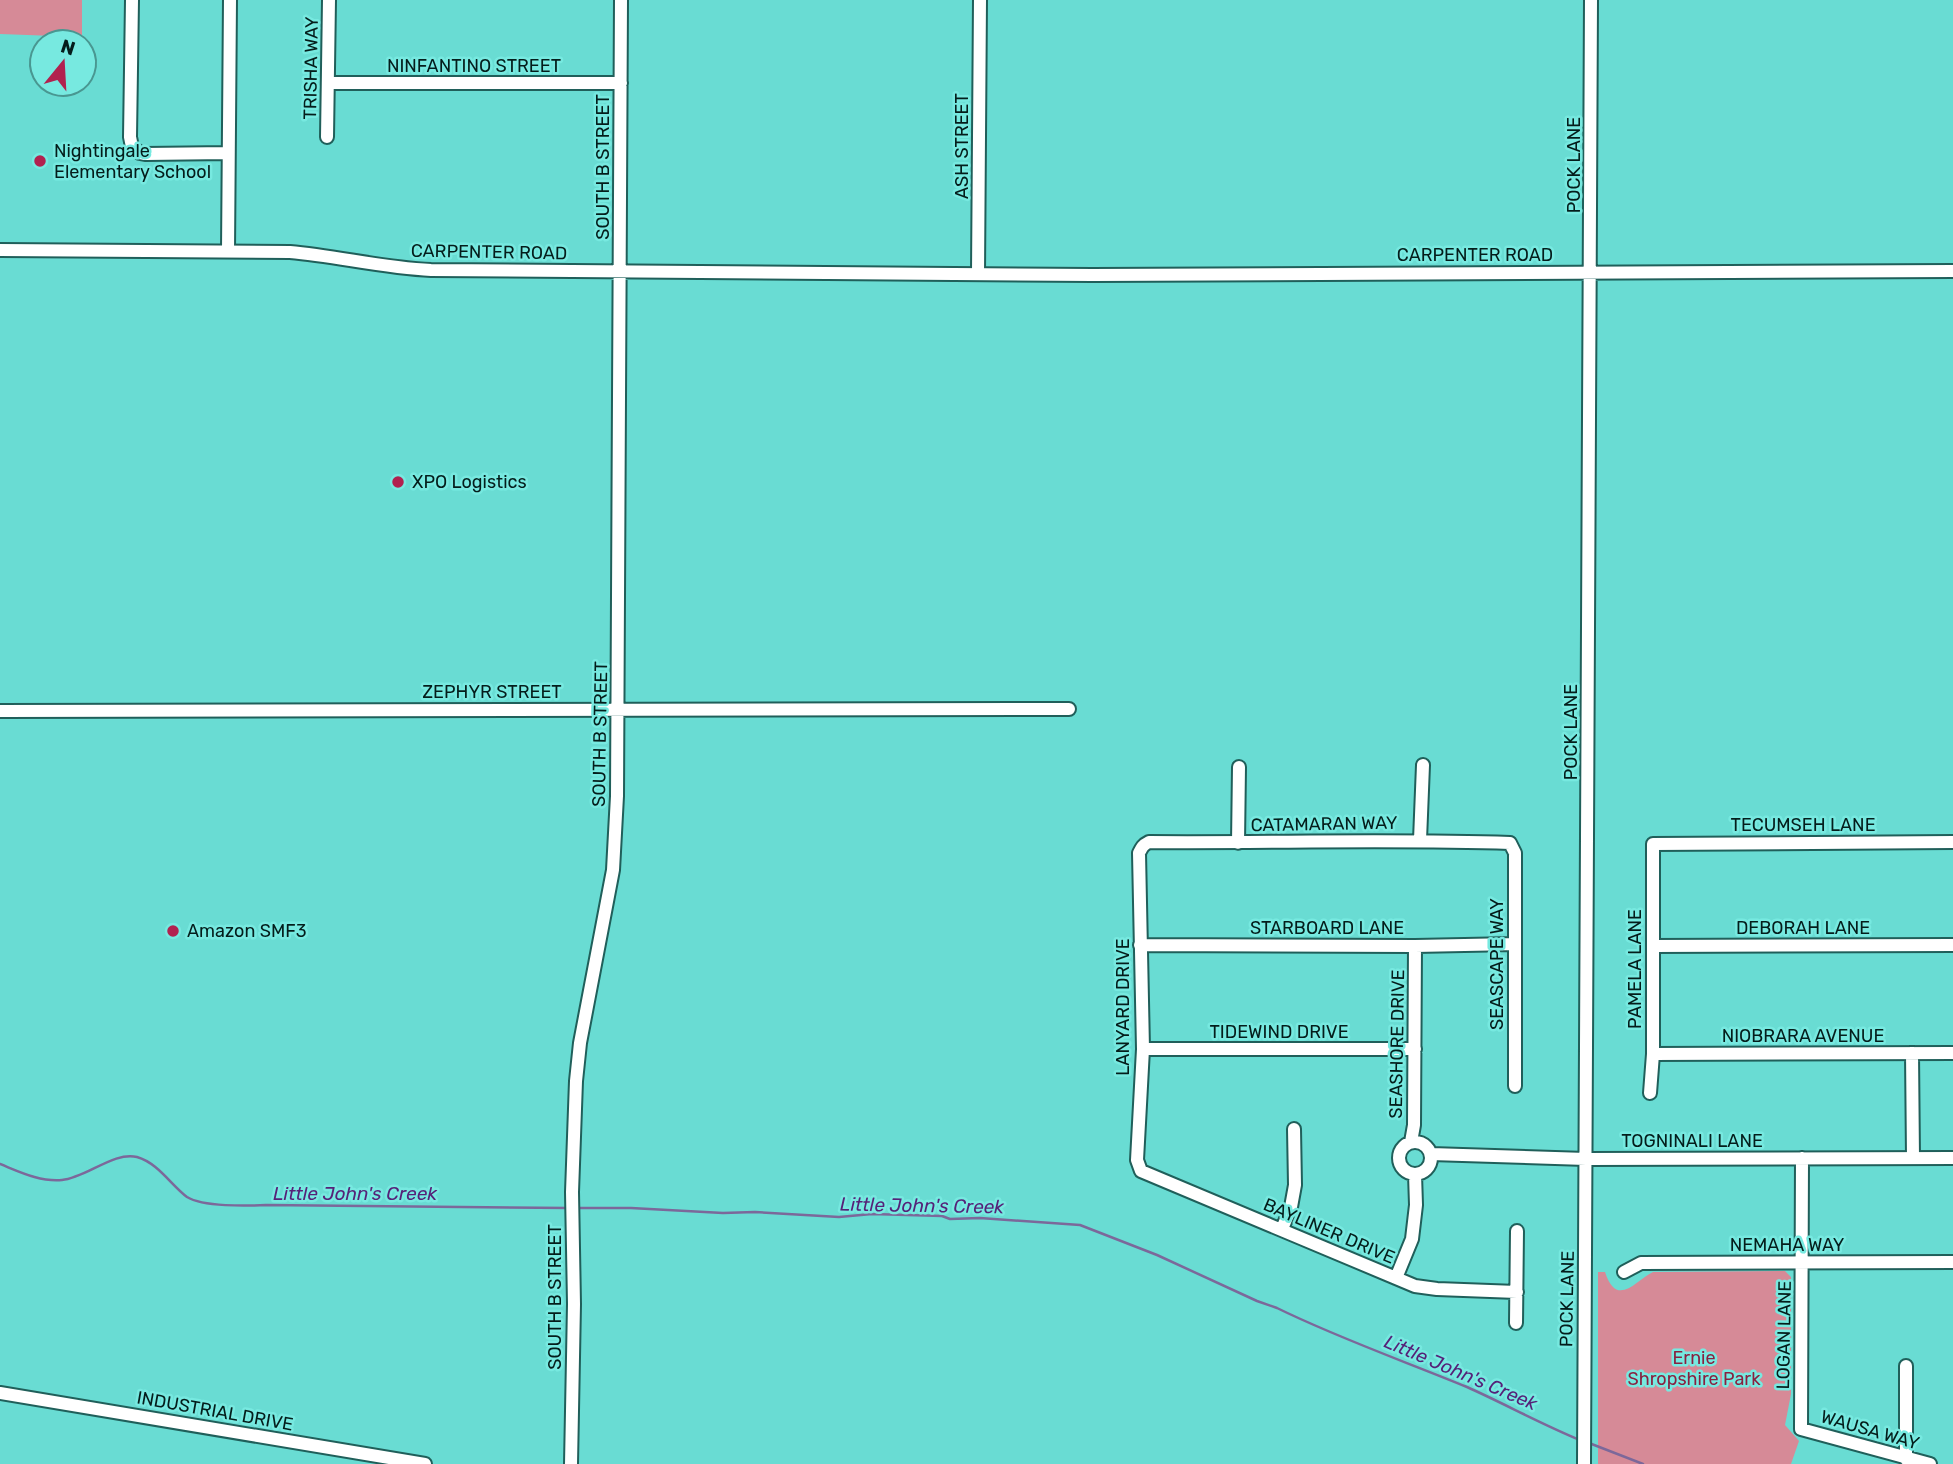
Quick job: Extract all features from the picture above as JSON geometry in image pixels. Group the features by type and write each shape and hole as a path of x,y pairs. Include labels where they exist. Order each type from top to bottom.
{"street":[{"path":"132,0 132,147 145,154 228,153"},
{"path":"228,251 230,0"},
{"name":"TRISHA WAY","path":"327,137 329,0"},
{"name":"SOUTH B STREET","path":"571,1464 572,1192 576,1081 616,833 621,0"},
{"name":"ASH STREET","path":"978,274 980,0"},
{"name":"POCK LANE","path":"1584,1460 1591,0"},
{"name":"NINFANTINO STREET","path":"328,83 621,83"},
{"name":"CARPENTER ROAD","path":"0,250 290,252 413,269 978,274 1953,271"},
{"name":"ZEPHYR STREET","path":"0,710 1069,709"},
{"path":"1420,840 1423,765"},
{"path":"1238,843 1239,767"},
{"name":"CATAMARAN WAY","path":"1141,848 1149,842 1420,840 1510,843"},
{"name":"TECUMSEH LANE","path":"1653,844 1953,842"},
{"name":"SEASCAPE WAY","path":"1510,843 1514,853 1515,1086"},
{"name":"PAMELA LANE","path":"1650,1094 1653,1055 1653,844"},
{"name":"LANYARD DRIVE","path":"1139,1166 1143,1049 1141,848"},
{"name":"STARBOARD LANE","path":"1140,945 1514,944"},
{"name":"DEBORAH LANE","path":"1653,946 1953,944"},
{"name":"SEASHORE DRIVE","path":"1411,1142 1414,1125 1415,946"},
{"name":"TIDEWIND DRIVE","path":"1143,1049 1415,1049"},
{"path":"1912,1053 1913,1158"},
{"name":"NIOBRARA AVENUE","path":"1653,1055 1953,1053"},
{"path":"1282,1229 1291,1207 1295,1185 1294,1129"},
{"name":"SEASHORE DRIVE","path":"1396,1278 1412,1239 1416,1205 1415,1174 1410,1174 1403,1168 1399,1162 1399,1154 1403,1146 1418,1142 1427,1146 1432,1154"},
{"path":"1415,1174 1426,1171 1432,1161 1432,1154"},
{"name":"TOGNINALI LANE","path":"1432,1154 1586,1159 1953,1158"},
{"name":"LOGAN LANE","path":"1801,1429 1802,1158"},
{"name":"BAYLINER DRIVE","path":"1139,1166 1141,1171 1415,1286 1517,1292"},
{"path":"1516,1323 1517,1231"},
{"name":"NEMAHA WAY","path":"1624,1272 1641,1263 1953,1262"},
{"path":"1906,1366 1906,1459"},
{"name":"INDUSTRIAL DRIVE","path":"0,1393 425,1464"},
{"name":"WAUSA WAY","path":"1801,1429 1930,1464"}],"green space":[{"path":"0,0 82,0 82,28 28,28 28,35 0,34"},
{"name":"Ernie Shropshire Park","path":"1785,1271 1791,1277 1791,1394 1785,1425 1799,1441 1791,1464 1598,1464 1598,1272 1605,1272 1615,1289 1621,1290 1653,1272"}],"waterway":[{"name":"Little John's Creek","path":"0,1164 38,1178 62,1180 81,1175 109,1161 128,1156 137,1157 158,1169 187,1197 203,1203 225,1205 569,1208"},
{"name":"Little John's Creek","path":"575,1208 755,1212 839,1217 872,1214 942,1216 950,1219 980,1218 1080,1225 1467,1387 1580,1440"},
{"name":"Little John's Creek","path":"1589,1443 1643,1464"}],"place":[{"name":"Nightingale Elementary School","path":"40,161"},
{"name":"XPO Logistics","path":"398,482"},
{"name":"Amazon SMF3","path":"173,931"}]}
